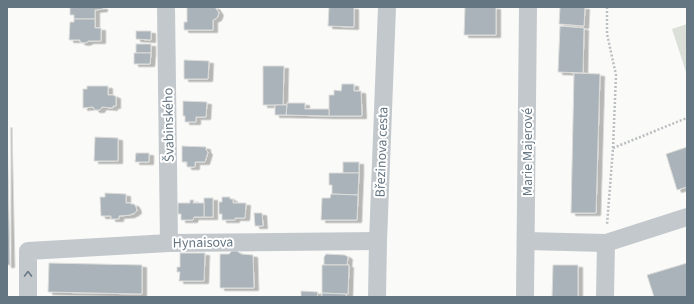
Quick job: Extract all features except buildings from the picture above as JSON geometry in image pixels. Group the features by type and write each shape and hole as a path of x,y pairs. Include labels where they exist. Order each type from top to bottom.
{"street":[{"name":"Švabinského","path":"166,7 169,242"},
{"name":"Březinova cesta","path":"377,297 387,7"},
{"name":"Marie Majerové","path":"525,297 528,7"},
{"path":"526,241 606,243 687,217"},
{"name":"Hynaisova","path":"28,297 28,251 169,242 378,241"},
{"path":"605,297 606,243"}],"path":[{"path":"606,243 614,148 616,75 607,34 607,7"},
{"path":"614,148 687,118"}],"shaded area":[{"path":"687,24 687,75 672,29"}]}
